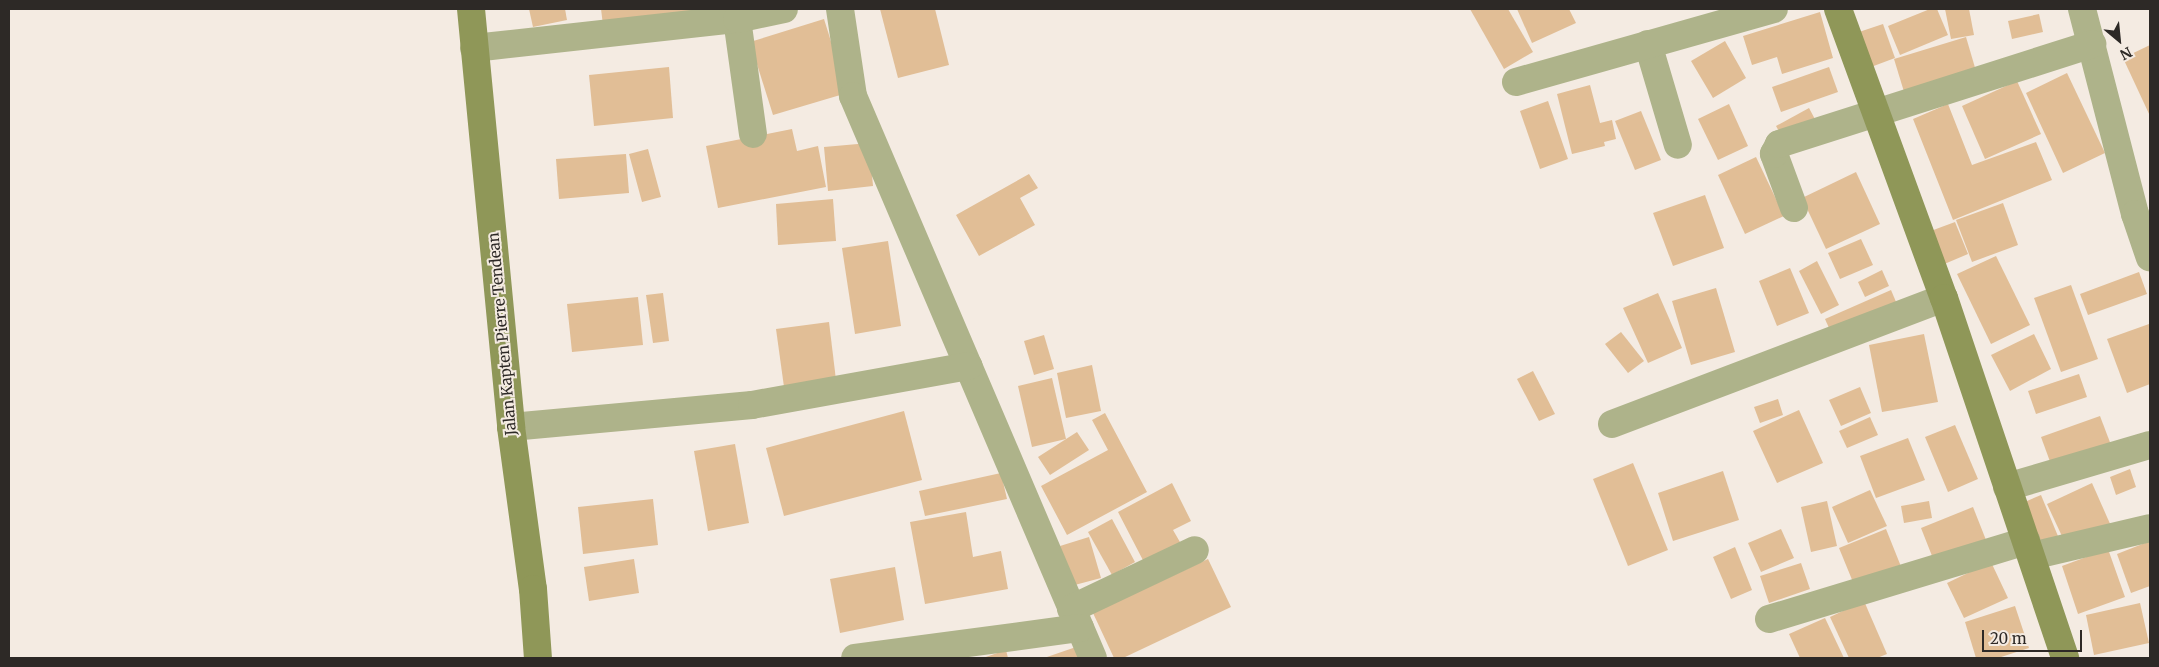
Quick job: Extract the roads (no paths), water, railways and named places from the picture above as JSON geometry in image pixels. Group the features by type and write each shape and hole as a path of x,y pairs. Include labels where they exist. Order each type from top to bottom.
{"street":[{"name":"Jalan Kapten Pierre Tendean","path":"471,9 510,427 533,589 538,658"},
{"path":"474,48 737,19 784,9"},
{"path":"840,9 853,96 1093,658"},
{"path":"1516,82 1774,9"},
{"path":"1838,9 1874,112 1944,298 2065,658"},
{"path":"2082,9 2135,214 2150,258"},
{"path":"737,19 753,134"},
{"path":"1648,44 1678,145"},
{"path":"1794,208 1774,154 1779,144 1874,112 2092,44"},
{"path":"1612,424 1944,298"},
{"path":"510,427 752,405 969,366"},
{"path":"2007,487 2150,445"},
{"path":"1770,620 2029,548 2150,528"},
{"path":"855,658 1076,619 1195,550"}]}
